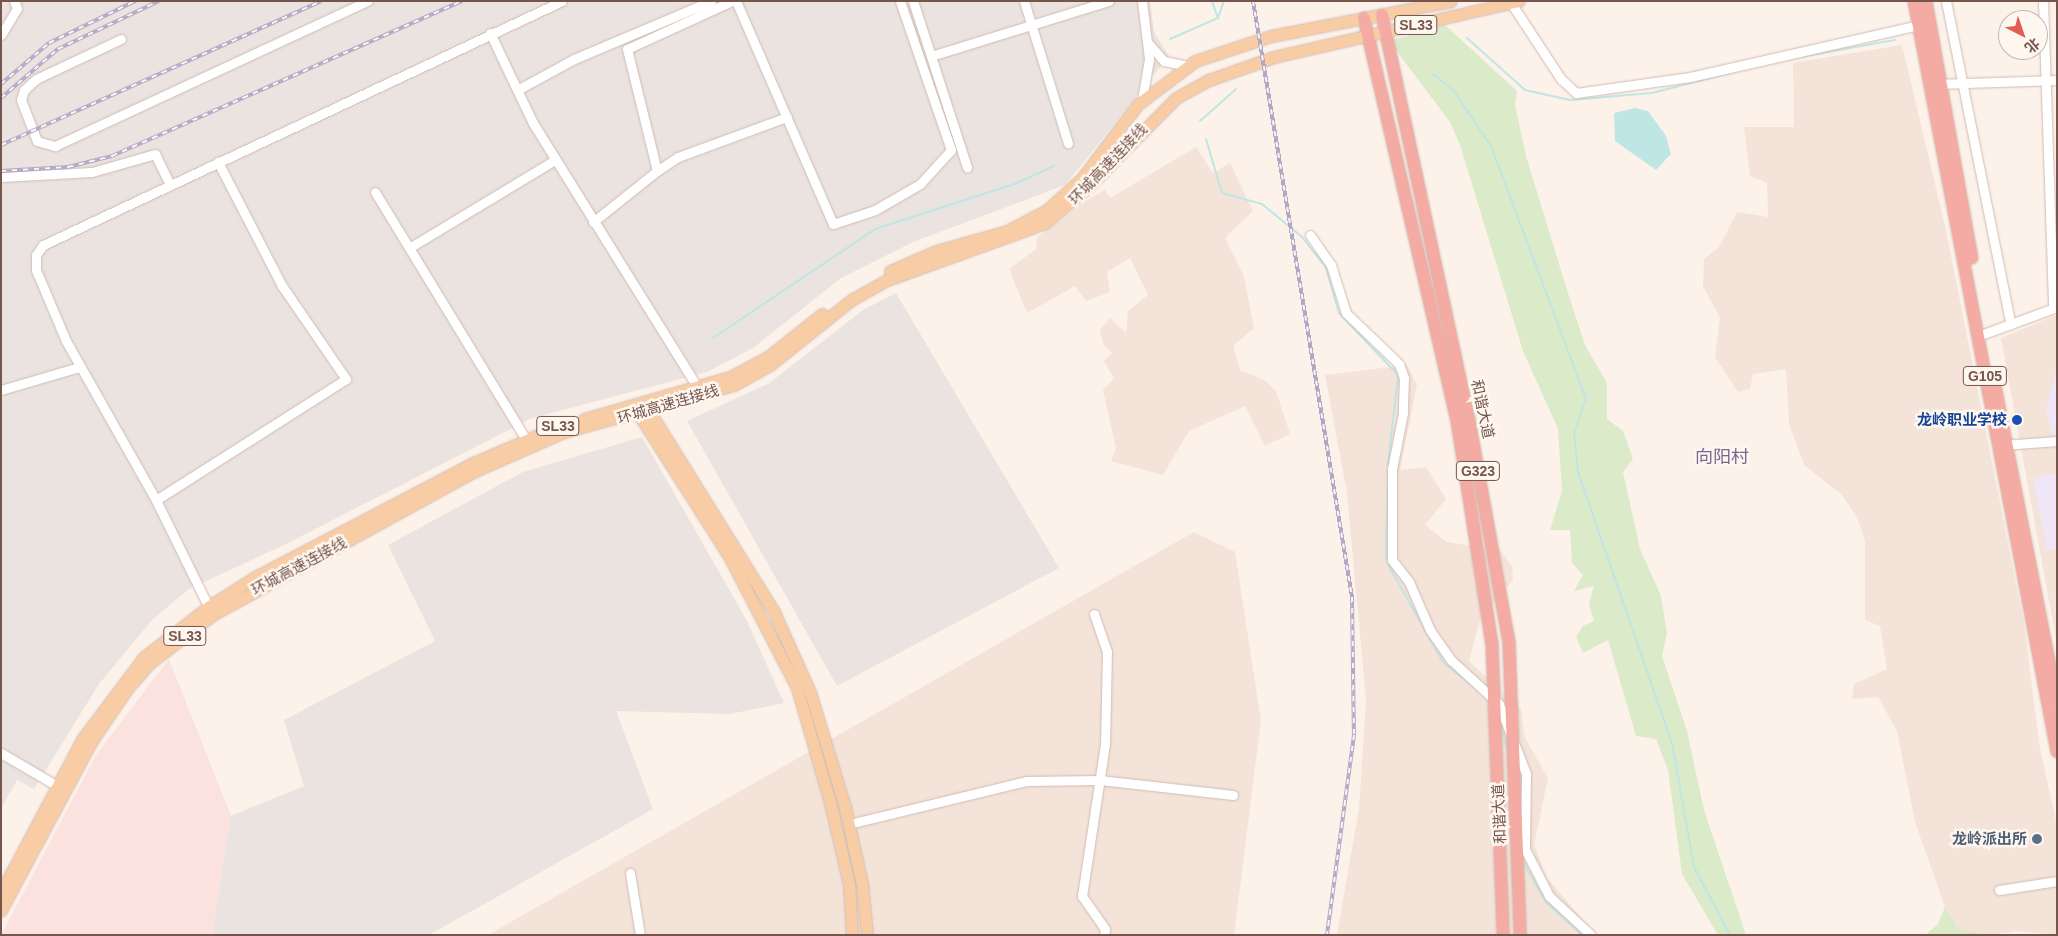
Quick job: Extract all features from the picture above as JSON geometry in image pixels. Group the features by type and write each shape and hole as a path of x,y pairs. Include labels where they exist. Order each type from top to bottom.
{"highway":[{"name":"G105","path":"1914,1 1919,25 1937,84"},
{"name":"G105","path":"1926,1 1937,84 1981,336 2057,750"},
{"name":"和谐大道","path":"1382,15 1469,420 1509,643 1520,935"},
{"name":"和谐大道","path":"1364,18 1458,421 1492,644 1503,935"},
{"name":"G105","path":"2002,445 2057,703"}],"main road":[{"name":"环城高速连接线","path":"701,392 768,357 848,293 884,274 936,251 1007,231 1047,210 1082,178 1142,100 1191,64 1271,36 1451,1"},
{"name":"环城高速连接线","path":"1,892 59,787 127,689 150,663 210,611 394,512 529,443 641,408 701,392 770,365 852,300 887,280 1045,223 1089,186 1176,98 1210,80 1274,57 1338,44 1515,2"},
{"path":"641,408 774,612 810,692 849,824 867,935"},
{"path":"641,408 729,556 797,688 835,820 849,884 852,935"},
{"name":"环城高速连接线","path":"1,910 59,787"}],"street":[{"path":"1,34 18,8 14,1"},
{"path":"121,39 36,79 24,90 21,100 37,141 44,147 55,146 368,1"},
{"path":"210,611 156,500 79,367 36,270 36,256 43,245 490,33 562,1"},
{"path":"517,90 574,59 711,1"},
{"path":"657,170 627,49 734,1 833,224 875,210 920,184 951,150 900,1"},
{"path":"913,1 968,167"},
{"path":"1024,1 1068,143"},
{"path":"931,56 1109,1"},
{"path":"1142,1 1147,37 1148,70 1142,100"},
{"path":"1946,1 1960,86 2011,324"},
{"path":"1981,336 2055,308 2042,81 2043,1"},
{"path":"1515,2 1561,79 1576,93 1690,77 1919,25"},
{"path":"490,33 517,90 556,160 701,392"},
{"path":"1147,37 1164,61 1191,64"},
{"path":"1937,84 1960,86 2057,80"},
{"path":"593,222 657,170 678,157 786,117"},
{"path":"1,177 92,172 155,154 170,185"},
{"path":"409,248 556,160"},
{"path":"156,500 346,379 272,269 218,162"},
{"path":"375,192 529,443"},
{"path":"1310,235 1330,266 1346,313 1399,364 1404,378 1404,406 1392,469 1392,560 1451,660 1494,699 1526,774 1525,850 1549,896 1591,935"},
{"path":"1,390 79,367"},
{"path":"2002,445 2057,441"},
{"path":"1094,614 1107,651 1100,780 1082,896 1105,929 1104,935"},
{"path":"1,752 59,787"},
{"path":"849,824 1027,781 1100,780 1233,795"},
{"path":"630,873 640,935"},
{"path":"1999,890 2057,881"}],"shaded area":[{"path":"1,1 1150,1 1154,32 1169,56 1065,185 913,242 841,278 753,348 707,372 532,418 286,544 189,589 152,620 99,684 34,789 17,780 1,809"},
{"path":"1902,45 1945,226 2024,623 2040,749 2057,825 2057,935 2017,931 1991,935 1958,929 1945,907 1915,822 1897,731 1878,697 1852,699 1854,684 1887,669 1880,626 1865,620 1865,540 1857,518 1842,495 1804,465 1789,424 1786,369 1753,374 1750,389 1738,392 1715,357 1720,318 1703,286 1704,259 1719,247 1737,212 1768,217 1767,183 1750,176 1744,127 1794,127 1793,63"},
{"path":"1196,147 1213,173 1230,163 1253,211 1225,238 1244,276 1254,328 1233,346 1240,370 1264,380 1276,391 1290,434 1265,446 1245,406 1189,431 1163,475 1111,461 1116,448 1103,390 1114,378 1104,361 1112,353 1103,344 1100,330 1110,318 1126,333 1128,311 1148,295 1130,258 1107,272 1110,292 1086,301 1075,286 1027,313 1009,269 1036,249 1037,238 1084,202 1105,190 1110,198"},
{"path":"896,293 1059,568 837,686 687,421 768,384 863,310"},
{"path":"2057,315 2057,645 2001,338"},
{"path":"1407,365 1417,385 1400,470 1426,467 1446,499 1425,525 1447,542 1500,550 1512,566 1513,580 1480,620 1469,661 1521,710 1525,738 1548,778 1534,845 1548,879 1596,935 1337,935 1359,808 1366,700 1347,493 1325,375"},
{"path":"2057,366 2057,449 2046,410"},
{"path":"642,437 747,621 784,703 730,714 616,711 653,809 429,935 212,935 231,816 304,786 284,720 435,641 388,545 523,472"},
{"path":"2057,473 2057,550 2047,549 2033,479"},
{"path":"1194,532 1235,552 1261,721 1234,935 488,935"},
{"path":"169,659 231,816 212,935 1,935 96,755"}],"green space":[{"path":"1445,25 1517,91 1515,105 1526,156 1567,290 1585,345 1607,383 1607,419 1623,431 1633,459 1623,472 1640,549 1661,596 1667,633 1662,656 1687,731 1704,810 1746,935 1718,935 1682,874 1668,770 1656,739 1636,736 1608,640 1583,653 1576,637 1583,626 1594,621 1589,604 1594,586 1574,591 1583,575 1572,563 1570,530 1550,530 1562,491 1558,429 1523,351 1460,145 1450,122 1389,41"},
{"path":"1945,907 1958,929 1991,935 1925,935 1938,924"}],"water":[{"path":"1635,108 1648,111 1666,136 1671,154 1656,170 1615,141 1614,113"}],"waterway":[{"path":"1212,1 1218,18"},
{"path":"1170,39 1218,18 1224,1"},
{"path":"1467,38 1525,90 1570,100 1652,93 1757,66"},
{"path":"1789,59 1895,40"},
{"path":"1433,74 1454,91 1491,146 1586,399 1574,433 1578,472 1672,743 1694,867 1730,935"},
{"path":"1200,121 1236,89"},
{"path":"1206,139 1222,193 1262,204 1302,237 1326,268 1339,313 1398,375 1388,464"},
{"path":"713,338 875,229 1017,183 1054,166"},
{"path":"1388,472 1386,556 1390,568 1443,662 1480,692"},
{"path":"1501,727 1508,751"},
{"path":"1523,862 1546,902 1582,935"}],"railway":[{"path":"1,84 49,43 135,1"},
{"path":"1,98 58,49 159,1"},
{"path":"1,145 321,1"},
{"path":"1,171 68,167 112,156 462,1"},
{"path":"1253,1 1352,597 1354,735 1327,935"}],"place":[{"name":"龙岭职业学校","path":"2017,420"},
{"name":"龙岭派出所","path":"2037,839"}],"district":[{"name":"向阳村","path":"1722,457"}]}
